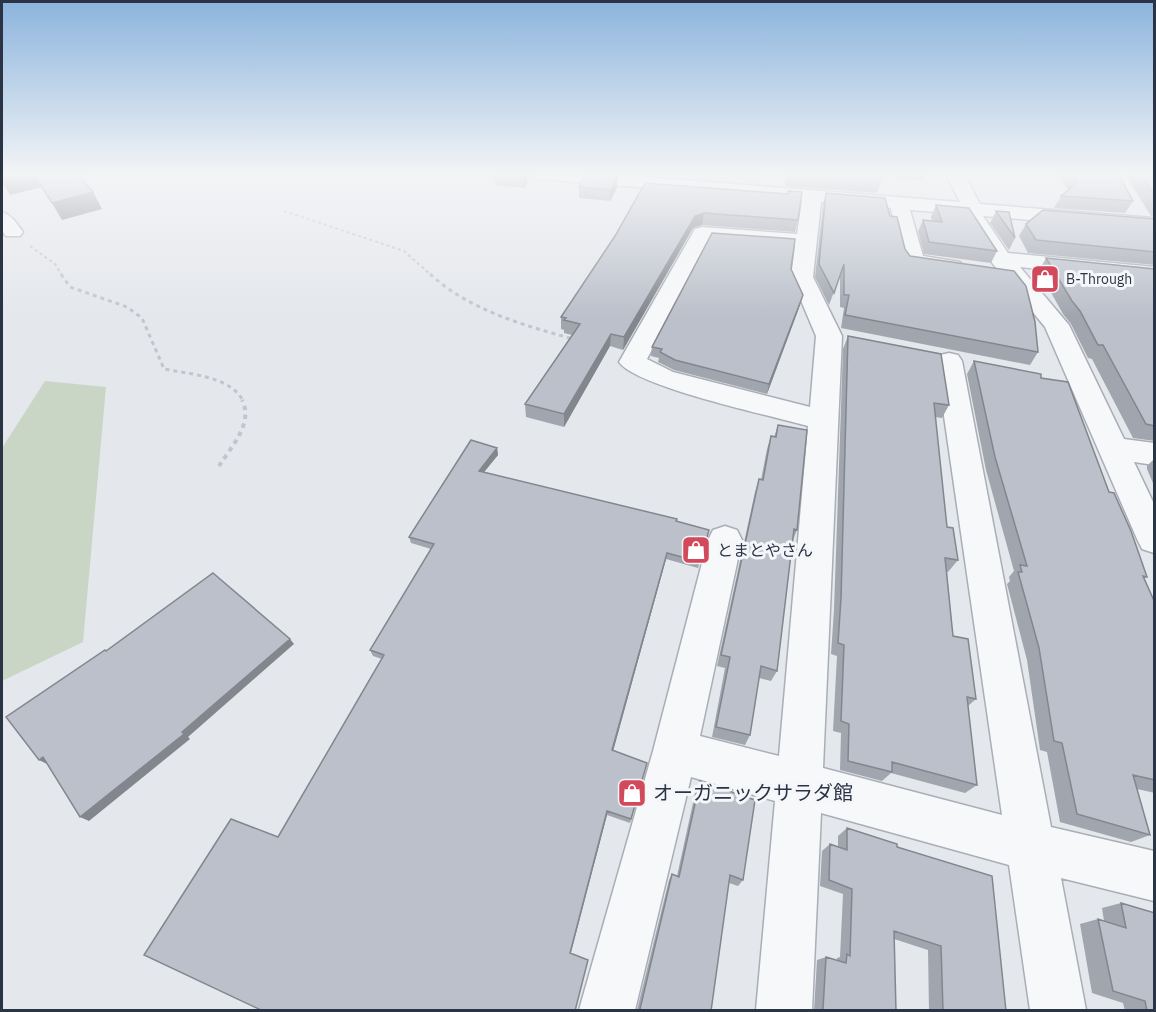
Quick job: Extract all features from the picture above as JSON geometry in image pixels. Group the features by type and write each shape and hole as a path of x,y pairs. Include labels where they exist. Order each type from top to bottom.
{"street":[{"path":"784,1011 822,420 840,338 802,277 809,221"},
{"path":"903,221 913,261 974,270 1007,267 1151,278"},
{"path":"980,221 1007,267 1057,325 1155,539"},
{"path":"1131,221 1149,224"},
{"path":"806,241 702,233 633,362 663,378 822,420"},
{"path":"949,361 1058,1011"},
{"path":"1051,381 1086,387"},
{"path":"1113,448 1155,454"},
{"path":"608,1011 675,751 725,540"},
{"path":"675,751 1029,846 1155,876"}],"path":[{"path":"310,221 404,251 414,257 443,286 499,316 528,327 574,339"},
{"path":"7,225 56,264 69,287 127,307 142,318 164,369 209,377 232,387 244,403 245,421 219,466"}],"green space":[{"path":"45,381 106,387 83,642 2,681 2,448"}],"building":[{"path":"623,221 692,221 624,337 611,334 564,414 525,404 580,324 561,317"},
{"path":"823,221 898,221 905,249 910,256 1014,271 1026,286 1035,322 1038,352 845,315 849,295 844,295 844,264 834,293 819,264"},
{"path":"923,221 978,221 997,251 929,242"},
{"path":"1003,221 1011,221 1015,238"},
{"path":"1029,221 1155,221 1155,252 1036,240 1026,224"},
{"path":"712,233 795,239 791,269 803,295 769,384 675,360 660,352 662,349 652,347"},
{"path":"1046,258 1155,269 1155,426 1146,424 1103,345 1098,345 1080,311"},
{"path":"848,336 941,354 949,405 934,403 947,527 953,528 958,560 945,558 953,636 968,639 976,699 967,697 977,785 892,762 892,772 848,761 849,724 841,721 844,645 838,643"},
{"path":"974,361 1041,374 1041,378 1068,382 1109,492 1114,493 1131,531 1147,577 1143,576 1155,603 1155,780 1133,775 1150,835 1077,814 1062,743 1054,741 1039,648 1018,572 1022,572 1020,565 1027,566 995,457"},
{"path":"778,425 807,430 797,530 794,529 777,671 761,666 750,735 716,727 730,657 721,655 759,479 763,480 771,436 776,437"},
{"path":"471,440 497,448 479,471 677,519 676,521 709,530 700,562 667,553 612,750 647,763 631,819 607,811 570,953 588,960 575,1011 263,1011 144,955 231,819 278,837 384,655 370,650 434,544 409,537"},
{"path":"213,573 290,639 182,732 184,734 80,817 43,757 39,760 6,717 106,651"},
{"path":"700,781 755,800 743,880 730,875 711,1011 636,1011 640,1009 672,874 679,877"},
{"path":"847,828 897,844 897,847 992,876 1006,1011 943,1011 941,946 894,931 896,1011 826,1011 823,1009 826,957 846,963 847,954 850,956 852,889 829,880 830,844 847,850"},
{"path":"1121,903 1155,913 1155,1011 1147,1011 1145,1001 1113,991 1098,919 1126,928"}],"place":[{"name":"B-Through","path":"1045,279"},
{"name":"とまとやさん","path":"696,550"},
{"name":"オーガニックサラダ館","path":"632,793"}]}
